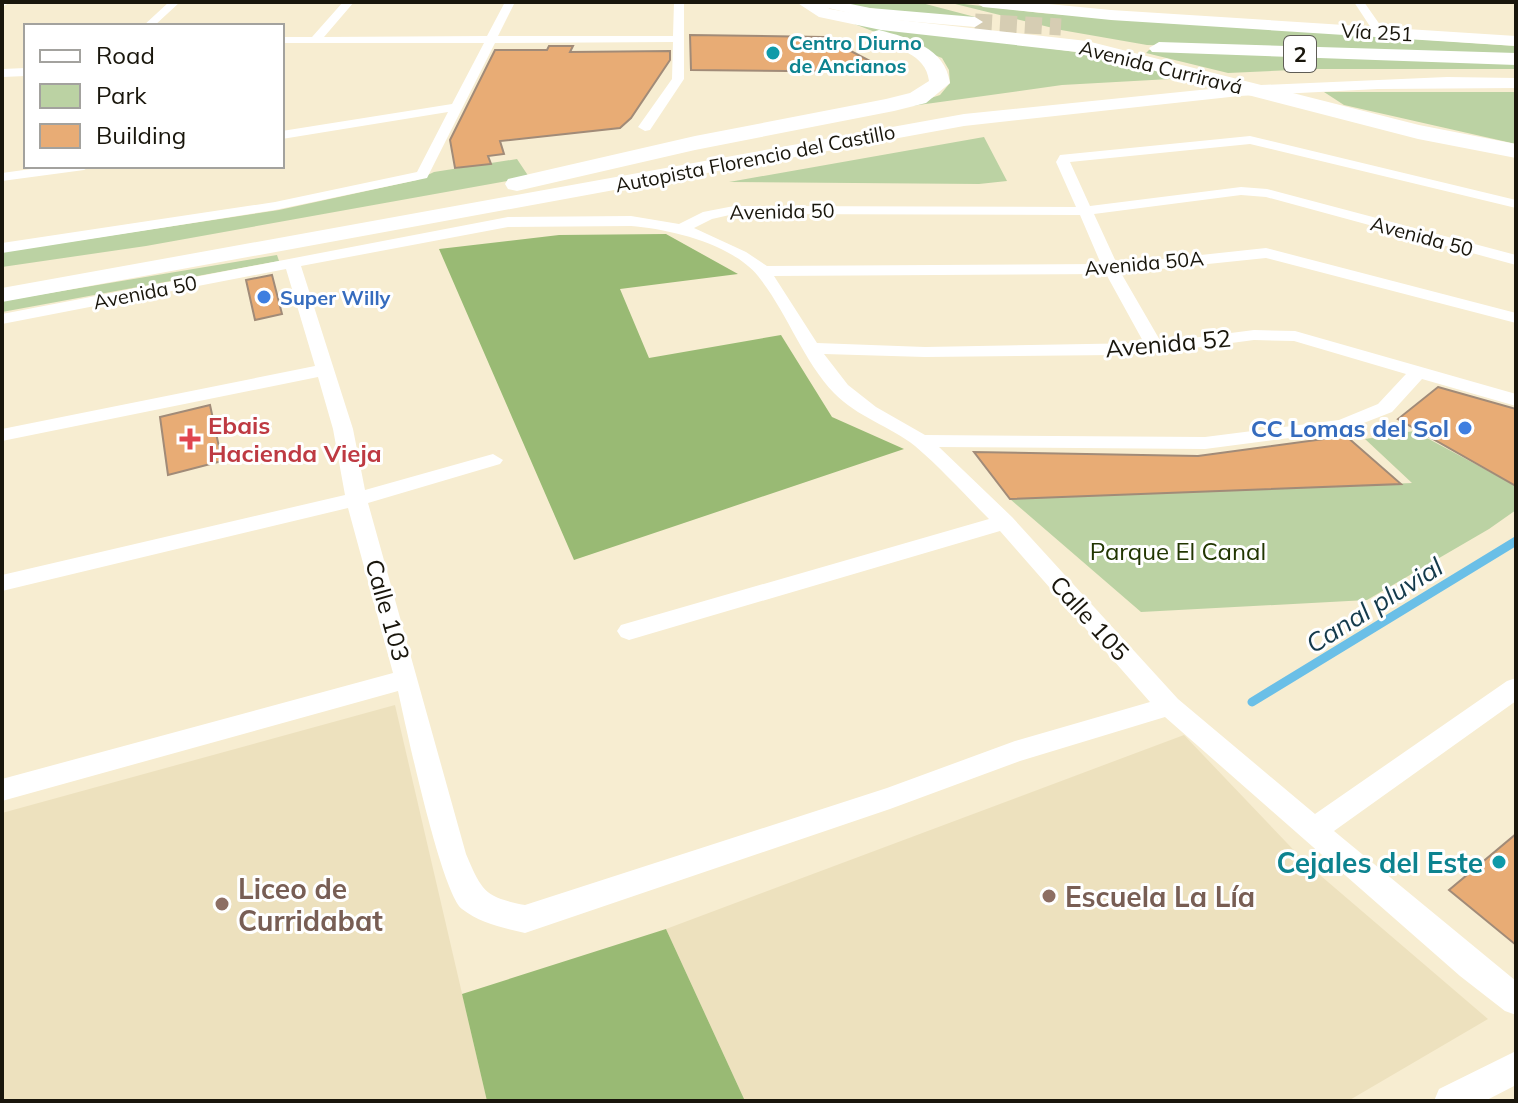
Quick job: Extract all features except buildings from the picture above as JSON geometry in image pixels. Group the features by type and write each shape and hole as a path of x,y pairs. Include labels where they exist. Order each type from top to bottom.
{"highway":[{"name":"Avenida Curriravá","path":"805,2 904,27 1051,41 1309,105 1516,151"},
{"name":"Avenida Curriravá","path":"939,2 1084,37 1189,51 1516,59"},
{"path":"517,184 695,143 886,106 918,98 940,83 940,70 930,57 823,8"}],"main road":[{"path":"798,2 882,15 975,22"},
{"name":"Vía 251","path":"990,4 1516,44"},
{"name":"Vía 251","path":"1061,27 1474,46 1516,44"},
{"path":"1288,39 1379,32 1408,39 1474,46"},
{"name":"Autopista Florencio del Castillo","path":"2,275 879,117 1071,90 1172,81 1298,76 1516,73"},
{"name":"Autopista Florencio del Castillo","path":"2,295 964,120 1190,95 1358,86 1516,83"}],"street":[{"path":"150,24 175,2"},
{"path":"315,40 349,2"},
{"path":"2,248 275,206 422,175 510,2"},
{"path":"645,127 678,79 679,2"},
{"path":"1359,2 1379,32"},
{"path":"284,40 679,39"},
{"path":"2,73 24,72"},
{"path":"284,135 457,107"},
{"path":"1156,348 1111,269 1063,162 1065,158 1250,140 1516,204"},
{"path":"2,177 69,168"},
{"name":"Avenida 50","path":"2,319 508,222 631,221 682,228 708,215 734,210 1084,211 1170,198 1254,191 1516,260"},
{"name":"Calle 105","path":"682,228 716,241 763,271 811,348 841,389 856,402 921,441 1004,522 1169,706 1471,966 1516,1000"},
{"name":"Avenida 50A","path":"763,271 1111,269 1266,253 1516,318"},
{"name":"Calle 103","path":"292,264 343,429 356,499 452,854 470,898 499,914 525,919 875,803 1015,752 1169,706"},
{"name":"Avenida 52","path":"811,348 925,352 1156,348 1275,334 1295,336 1516,400"},
{"path":"2,435 323,370"},
{"path":"921,441 1205,443 1343,425 1385,408 1418,372"},
{"path":"2,583 356,499 493,460"},
{"path":"629,631 1004,522"},
{"path":"2,790 407,679"},
{"path":"1314,830 1516,688"},
{"path":"1451,1101 1516,1067"}],"shaded area":[{"name":"Liceo de Curridabat","path":"395,705 487,1101 2,1101 2,813"},
{"name":"Escuela La Lía","path":"1184,735 1307,864 1488,1019 1348,1101 745,1101 666,929"}],"green space":[{"path":"826,2 918,2 979,18 974,21 953,20"},
{"path":"947,2 1041,13 1516,46 1516,57 1147,45 1061,30"},
{"path":"844,20 1098,55 1188,78 1062,85 904,107 940,95 950,83 949,70 942,58"},
{"path":"1149,50 1516,62 1516,69 1315,69 1228,73 1146,53"},
{"path":"1324,92 1516,92 1516,144 1344,105"},
{"path":"984,137 1007,181 979,184 729,182"},
{"path":"517,159 529,177 146,246 2,267 2,252 279,210 417,180 434,172"},
{"path":"666,234 738,274 620,289 649,358 781,335 832,417 904,449 574,560 439,249 559,235"},
{"path":"277,255 279,261 2,312 2,301"},
{"name":"Parque El Canal","path":"1414,431 1516,486 1516,510 1367,600 1141,612 1010,499 1412,483 1365,439"},
{"path":"666,929 745,1101 487,1101 462,994"}],"waterway":[{"name":"Canal pluvial","path":"1252,702 1516,541"}],"tunnel":[{"path":"975,22 1061,27"}],"place":[{"name":"Centro Diurno de Ancianos","path":"773,53"},
{"name":"Super Willy","path":"264,297"},
{"name":"CC Lomas del Sol","path":"1465,428"},
{"name":"Ebais Hacienda Vieja","path":"190,439"},
{"name":"Cejales del Este","path":"1499,862"},
{"name":"Escuela La Lía","path":"1049,896"},
{"name":"Liceo de Curridabat","path":"222,904"}]}
